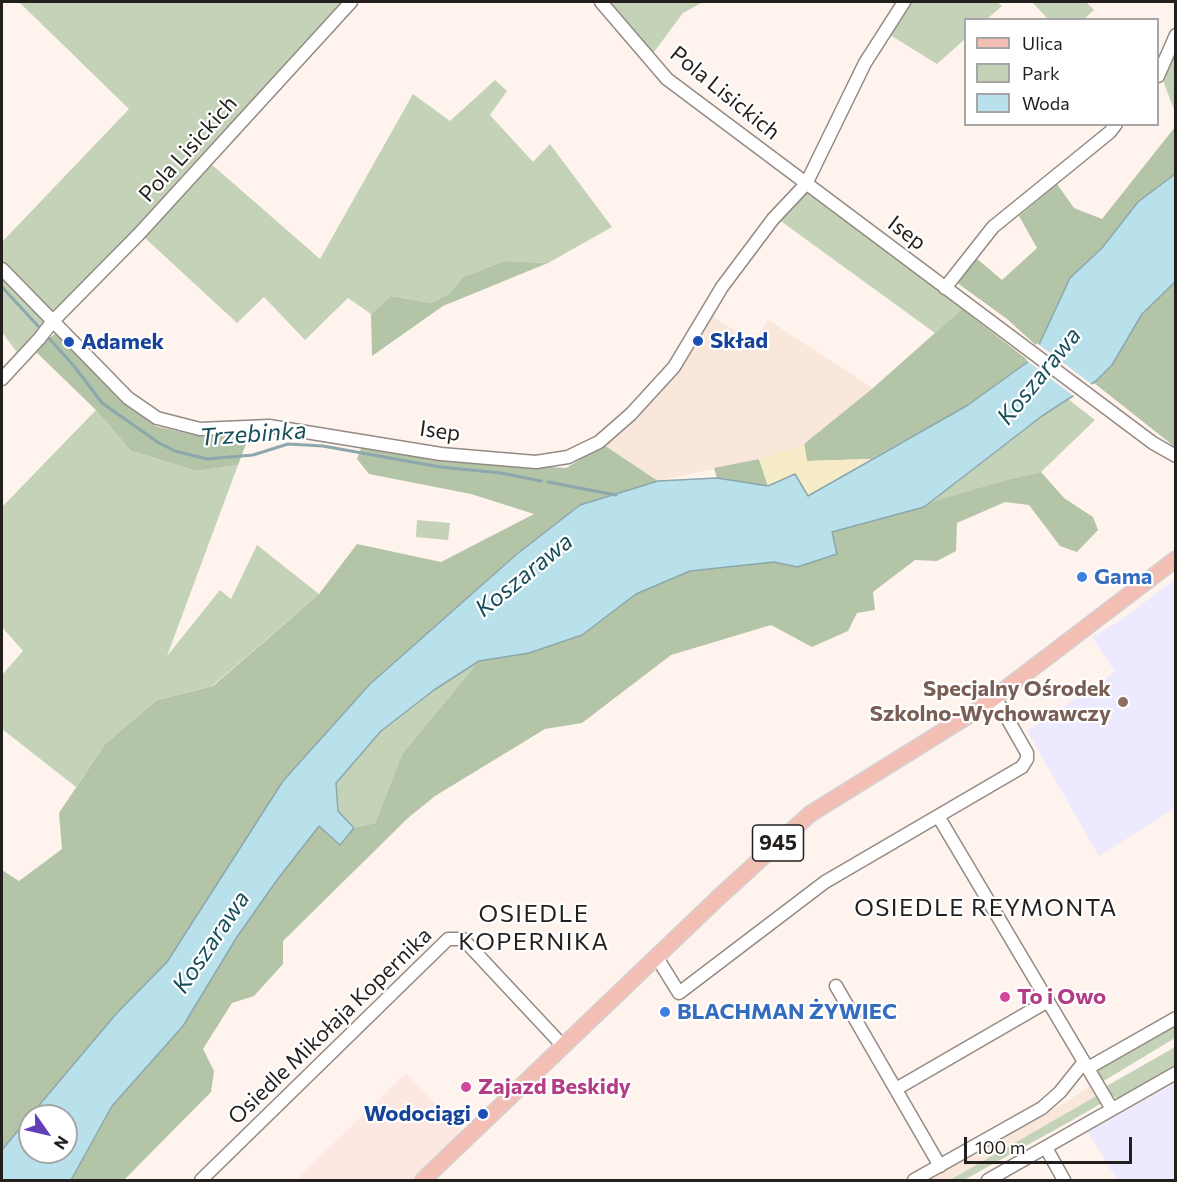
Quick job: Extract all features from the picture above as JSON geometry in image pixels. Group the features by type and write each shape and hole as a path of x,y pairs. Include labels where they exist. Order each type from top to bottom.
{"main road":[{"name":"945","path":"423,1180 656,957 810,814 979,709 1176,559"}],"street":[{"name":"Pola Lisickich","path":"2,379 53,321 139,234 351,2"},
{"name":"Pola Lisickich","path":"601,2 667,79 806,184"},
{"name":"Isep","path":"2,269 128,398 157,418 200,429 269,426 441,454 536,462 568,457 599,442 631,414 674,367 729,278 773,219 806,184 865,63 904,2"},
{"path":"1159,74 1176,35"},
{"path":"945,288 993,227 1114,126"},
{"name":"Isep","path":"806,184 1153,442 1176,456"},
{"path":"656,957 679,993 825,882 1022,766 1027,759 1027,753 995,697"},
{"path":"938,816 1112,1109"},
{"name":"Osiedle Mikołaja Kopernika","path":"201,1180 448,939 463,939 563,1046"},
{"path":"836,986 940,1166"},
{"path":"896,1089 1048,1000"},
{"path":"914,1180 1042,1108 1086,1065 1176,1018"},
{"path":"988,1180 1176,1073"},
{"path":"1046,1148 1064,1180"}],"shaded area":[{"path":"712,316 753,342 768,320 873,388 804,444 759,459 658,481 604,445 679,370"},
{"name":"Specjalny Ośrodek Szkolno-Wychowawczy","path":"1175,579 1175,808 1099,856 1027,731 1115,672 1092,637 1121,620"},
{"path":"406,1073 464,1132 414,1180 296,1180"},
{"path":"1175,1083 1175,1180 1117,1180 1088,1132"},
{"path":"1092,1084 1098,1095 950,1180 929,1180 1068,1101"}],"green space":[{"path":"19,2 347,2 210,163 320,259 413,94 450,121 495,80 507,91 490,115 533,162 550,144 612,227 548,263 504,261 463,277 450,293 431,303 391,296 371,314 348,298 305,340 264,297 237,323 144,237 21,358 2,332 2,242 129,109"},
{"path":"601,2 703,2 683,13 654,52 642,50"},
{"path":"904,2 997,2 1002,6 988,18 964,18 964,40 937,64 885,32"},
{"path":"1032,2 1086,2 1094,10 1085,18 1047,18"},
{"path":"1175,35 1175,112 1160,73"},
{"path":"1175,127 1175,174 1138,202 1102,248 1070,278 1038,347 1007,319 956,282 975,257 1002,280 1037,248 1019,216 1057,184 1074,208 1102,219"},
{"path":"806,184 962,309 935,333 782,222 773,219"},
{"path":"504,261 548,263 443,306 372,356 371,314 391,296 431,303 450,293 463,277"},
{"path":"1175,282 1175,447 1094,383 1112,365 1142,314"},
{"path":"962,309 1029,361 968,405 871,459 807,461 804,444 873,388"},
{"path":"56,333 155,426 198,436 249,436 238,465 197,471 131,451 96,410 34,350"},
{"path":"1068,399 1095,420 1041,472 1010,479 924,507 1042,416"},
{"path":"96,410 131,451 197,471 238,465 167,656 220,590 231,599 257,545 319,594 212,686 157,700 105,744 76,787 2,729 2,675 23,651 2,627 2,507"},
{"path":"604,445 658,481 580,505 517,554 370,684 283,781 167,962 116,1014 41,1104 18,1104 18,1131 2,1150 2,870 19,881 62,849 59,813 105,744 157,700 213,686 319,594 357,544 441,562 534,514 471,494 369,474 357,459 362,446 566,468"},
{"path":"759,459 768,486 717,478 714,468"},
{"path":"1041,472 1064,498 1093,517 1098,530 1077,552 1060,546 1029,505 1005,502 957,523 956,551 937,561 915,560 873,592 875,610 857,613 848,631 812,647 771,625 671,655 582,723 545,729 435,796 408,818 283,941 283,964 254,996 232,1003 203,1049 214,1071 211,1092 124,1180 71,1180 112,1106 183,1026 237,937 277,880 320,825 340,844 354,828 375,823 402,754 479,661 529,653 582,635 636,594 690,571 774,562 797,567 837,554 832,532 1010,479"},
{"path":"417,520 450,523 448,540 416,537"},
{"path":"479,661 402,754 375,823 354,828 338,811 336,783 381,731 434,690"},
{"path":"1175,1024 1175,1038 1102,1082 1098,1072 1102,1065"},
{"path":"1175,1047 1175,1066 1125,1096 1116,1098 1105,1087"},
{"path":"1098,1095 1102,1103 1069,1122 964,1180 950,1180"}],"sand":[{"path":"804,444 807,461 871,459 807,497 768,486 759,459"}],"water":[{"name":"Koszarawa","path":"1175,174 1175,282 1142,314 1112,365 1096,381 1042,416 924,507 832,532 837,554 797,567 774,562 690,571 636,594 582,635 529,653 479,661 434,690 381,731 336,783 338,811 354,828 340,845 319,826 237,937 183,1026 112,1106 71,1180 2,1180 2,1150 18,1131 18,1164 78,1164 78,1104 40,1104 116,1014 167,962 283,781 370,684 517,554 580,505 658,481 717,478 768,486 795,474 808,496 968,405 1029,361 1038,347 1070,278 1102,248 1138,202"}],"pier":[{"path":"1037,343 1094,386 1075,397 1026,360"}],"waterway":[{"name":"Trzebinka","path":"2,287 38,326"},
{"name":"Trzebinka","path":"47,336 74,366 102,403 159,443 175,451 207,459 253,455 288,444 323,446 440,467 501,473 541,481"},
{"name":"Trzebinka","path":"548,482 616,495"}],"place":[{"name":"Skład","path":"698,341"},
{"name":"Adamek","path":"69,342"},
{"name":"Gama","path":"1082,577"},
{"name":"Specjalny Ośrodek Szkolno-Wychowawczy","path":"1123,702"},
{"name":"To i Owo","path":"1005,997"},
{"name":"BLACHMAN ŻYWIEC","path":"665,1012"},
{"name":"Zajazd Beskidy","path":"466,1087"},
{"name":"Wodociągi","path":"483,1114"}],"district":[{"name":"OSIEDLE REYMONTA","path":"986,908"},
{"name":"OSIEDLE KOPERNIKA","path":"534,928"}]}
